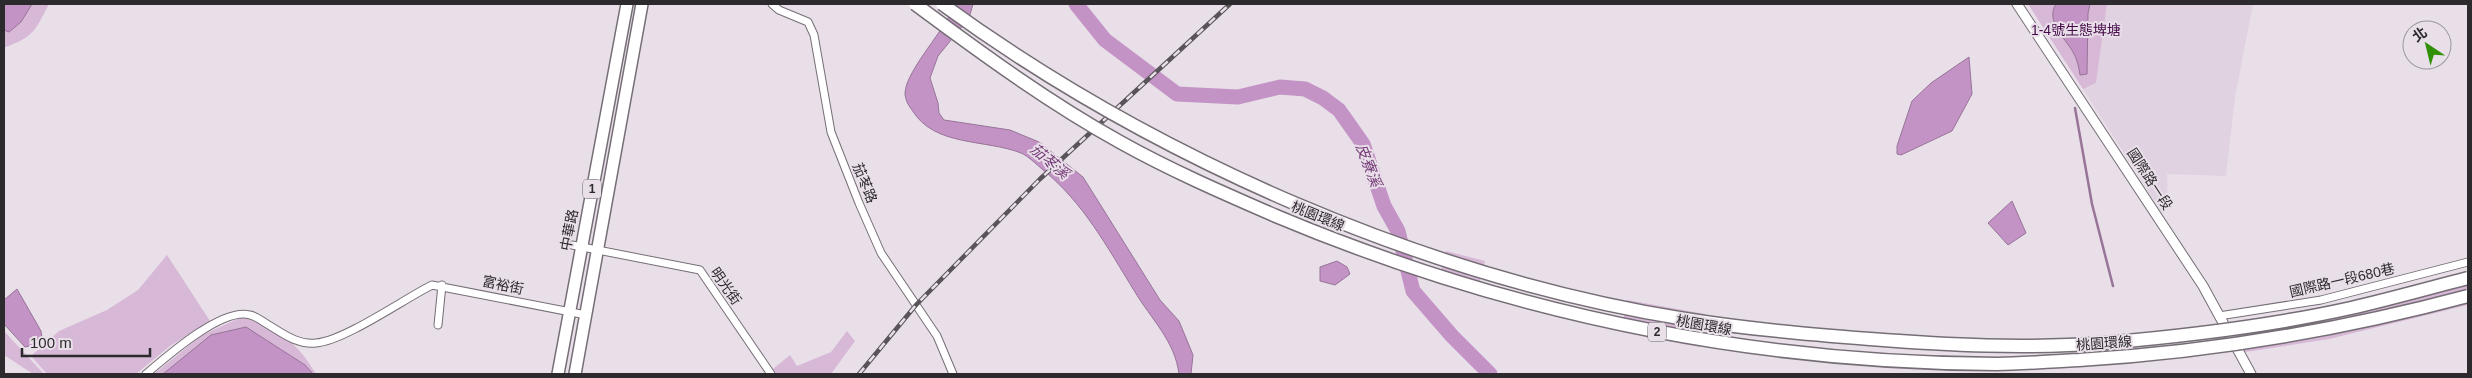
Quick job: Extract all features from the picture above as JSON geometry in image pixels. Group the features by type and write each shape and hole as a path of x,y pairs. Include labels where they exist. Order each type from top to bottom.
{"highway":[{"name":"桃園環線","path":"915,4 1050,100 1120,142 1215,190 1368,253 1525,303 1592,320 1765,350 1872,360 1999,364 2174,352 2256,341 2383,318 2468,296"},
{"name":"桃園環線","path":"942,4 978,30 1130,124 1221,170 1307,209 1374,235 1532,286 1682,318 1769,331 1941,345 1999,347 2102,343 2264,324 2348,309 2468,278"}],"main road":[{"name":"中華路","path":"558,374 569,312 577,246 627,4"},
{"name":"1","path":"575,374 642,4"}],"street":[{"name":"茄苳路","path":"772,4 779,10 808,22 814,35 831,132 856,194 881,253 937,336 953,374"},
{"name":"國際路一段","path":"2017,4 2200,281 2251,374"},
{"name":"明光街","path":"577,246 700,270 771,374"},
{"name":"國際路一段680巷","path":"2219,316 2321,300 2468,262"},
{"name":"富裕街","path":"146,374 180,344 204,329 235,316 249,315 288,337 302,342 317,344 367,322 432,285 442,285 586,316"},
{"path":"438,325 442,285"}],"shaded area":[{"path":"2107,4 2253,4 2235,97 2226,176 2167,174 2168,207 2163,214 2083,89 2096,83"}],"green space":[{"path":"4,4 49,4 37,26 29,35 16,43 4,47"},
{"name":"1-4號生態埤塘","path":"2028,4 2107,4 2096,83 2083,89"},
{"path":"1446,251 1485,261 1477,292 1438,283"},
{"path":"167,255 210,321 170,346 136,374 47,374 31,356 59,331 107,310 138,290"},
{"path":"2468,272 2468,305 2329,339 2239,353 2227,323 2311,311"},
{"path":"1627,300 1705,314 1699,347 1621,332"},
{"path":"242,317 276,332 294,344 316,374 154,374 202,335"},
{"path":"4,331 44,374 33,374 4,355"},
{"path":"847,331 855,341 831,374 776,374 773,369 790,355 797,366 831,352"}],"water":[{"path":"4,4 32,4 21,22 9,32 4,30"},
{"name":"茄苳溪","path":"955,4 973,4 969,18 938,56 930,78 938,103 939,113 944,120 1010,130 1039,142 1083,177 1160,300 1179,321 1193,355 1191,374 1179,374 1173,351 1162,331 1141,302 1094,226 1057,182 1021,153 962,140 933,130 922,122 909,106 905,95 907,84 919,61 951,14"},
{"path":"2056,4 2090,4 2088,13 2087,74 2080,75 2078,63 2070,47 2054,23 2053,10"},
{"path":"1969,57 1972,94 1952,131 1901,155 1897,154 1897,146 1912,101 1931,83"},
{"path":"2012,201 2026,233 2008,245 1988,223"},
{"path":"1337,261 1347,267 1350,274 1335,285 1320,281 1320,267"},
{"path":"17,289 41,331 42,338 34,345 25,347 4,324 4,300"},
{"path":"246,327 305,365 313,374 163,374 211,335"}],"waterway":[{"name":"皮寮溪","path":"1076,4 1105,40 1177,94 1238,97 1280,87 1305,89 1323,98 1339,110 1363,144 1384,206 1398,231 1413,291 1452,336 1490,374"},
{"path":"2075,108 2092,204 2113,286"}],"railway":[{"path":"859,374 916,305 1040,179 1230,4"}]}
